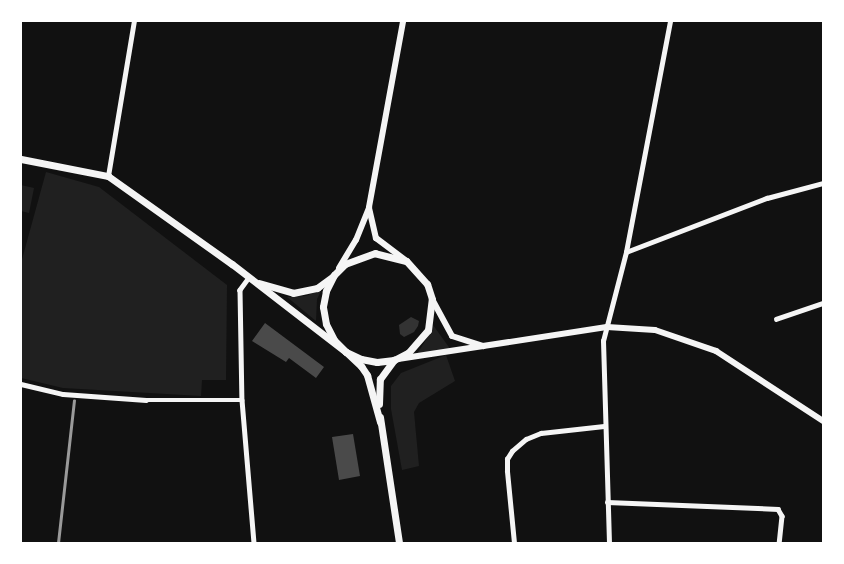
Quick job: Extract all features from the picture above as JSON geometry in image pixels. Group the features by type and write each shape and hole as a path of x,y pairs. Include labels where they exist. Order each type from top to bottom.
{"main road":[{"path":"399,543 380,422 367,375 334,340 325,316 326,290 356,240 369,207 403,21"},
{"path":"21,159 108,176 346,352 361,359 378,362 394,360 492,347 607,327 655,330 716,351 823,421"},
{"path":"369,207 376,238 406,261 427,284 432,300 452,336 464,342 492,347"},
{"path":"248,278 292,293 317,288 346,264 367,255 391,255 406,261"},
{"path":"380,422 380,379 394,360 408,353 424,336 432,315 432,300"}],"street":[{"path":"108,176 134,21"},
{"path":"609,543 604,426 603,341 626,252 670,21"},
{"path":"626,252 767,198 823,183"},
{"path":"248,278 240,290 242,400 254,543"},
{"path":"776,319 823,303"},
{"path":"21,384 63,394 146,400 242,400"},
{"path":"514,543 507,471 507,460 512,451 526,439 541,433 604,426"},
{"path":"607,502 778,509 782,516 779,543"}],"shaded area":[{"path":"46,172 99,187 227,285 226,380 202,380 201,396 63,388 21,378 21,263"},
{"path":"21,185 34,188 29,213 21,211"},
{"path":"322,289 317,299 316,321 287,297 306,296"},
{"path":"411,317 419,321 418,326 414,332 404,337 400,334 399,325"},
{"path":"433,325 451,350 417,354 429,335"},
{"path":"446,355 455,381 419,403 414,412 419,466 402,470 391,409 391,386 401,373"}],"building":[{"path":"265,323 324,367 316,378 289,358 286,362 252,341"},
{"path":"353,434 360,476 339,480 332,437"}],"railway":[{"path":"58,543 74,401"}]}
